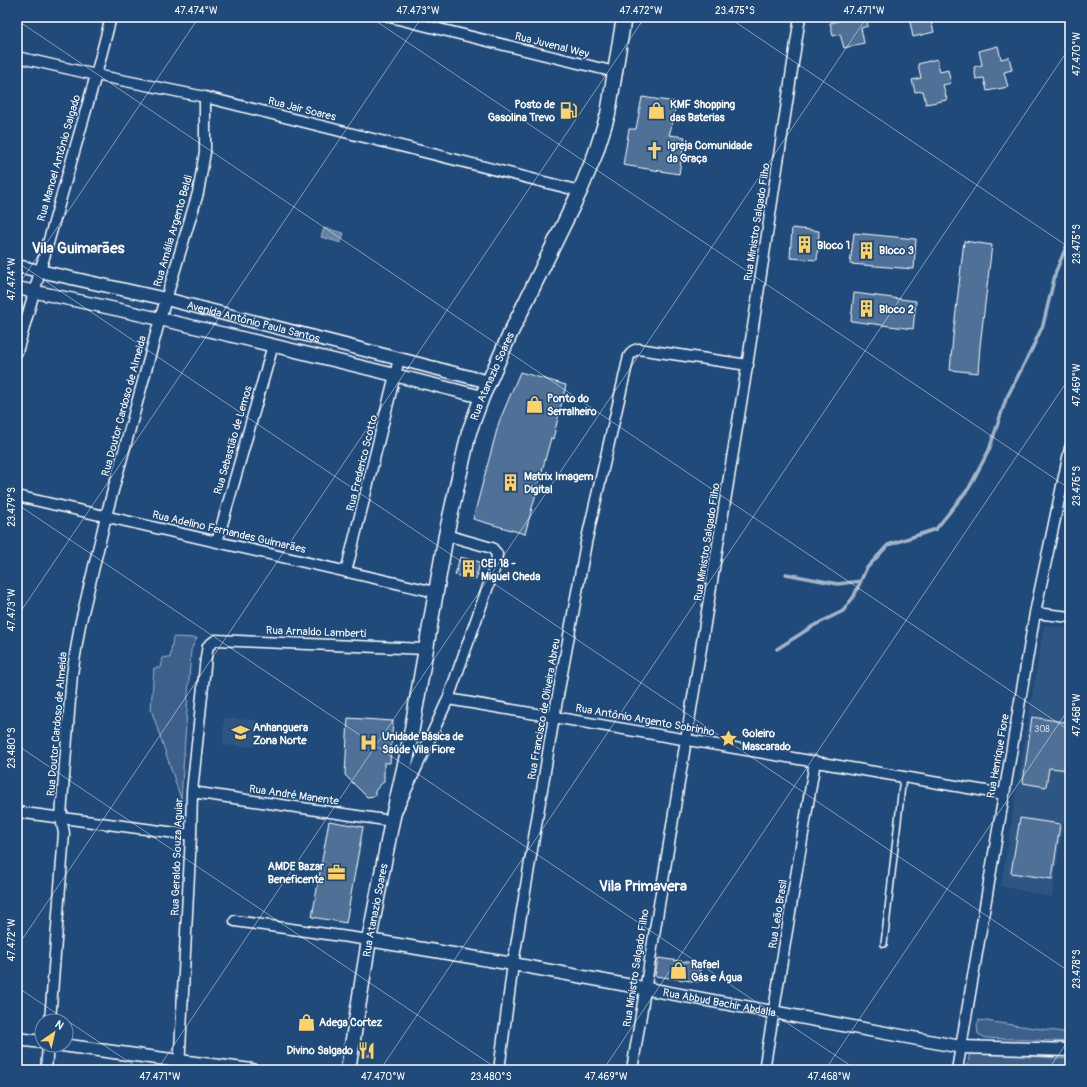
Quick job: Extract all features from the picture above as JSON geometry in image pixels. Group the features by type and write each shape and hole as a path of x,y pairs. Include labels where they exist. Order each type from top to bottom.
{"main road":[{"name":"Rua Atanazio Soares","path":"348,1070 369,940 392,821 408,751 435,592 469,432 482,397 514,326 580,191 595,155 608,114 624,17"}],"street":[{"name":"Rua Manoel Antônio Salgado","path":"17,352 96,75 111,17"},
{"name":"Rua Juvenal Wey","path":"390,17 615,72"},
{"name":"Rua Ministro Salgado Filho","path":"632,1070 748,365 800,17"},
{"name":"Rua Jair Soares","path":"17,57 205,98 580,191"},
{"name":"Rua Amália Argento Beldi","path":"160,319 198,193 206,152 205,98"},
{"name":"Avenida Antônio Paula Santos","path":"17,266 166,299 489,382"},
{"name":"Avenida Antônio Paula Santos","path":"17,288 273,345 482,397"},
{"name":"Rua Doutor Cardoso de Almeida","path":"51,1013 64,834 61,818 72,674 80,626 106,516 160,319"},
{"name":"Rua Sebastião de Lemos","path":"217,542 273,345"},
{"name":"Rua Francisco de Oliveira Abreu","path":"499,1070 513,964 554,717 586,543 629,356 632,351 638,349 748,365"},
{"name":"Rua Frederico Scotto","path":"346,572 399,359"},
{"name":"Rua Henrique Fiore","path":"957,1070 1035,613 1070,448"},
{"name":"Rua Adelino Fernandes Guimarães","path":"17,496 435,592"},
{"path":"392,821 448,699 496,564 497,554 492,548 446,535"},
{"path":"1035,613 1070,617"},
{"name":"Rua Arnaldo Lamberti","path":"208,646 216,640 425,649"},
{"name":"Rua Geraldo Souza Aguiar","path":"179,1066 192,792 208,646"},
{"name":"Rua Antônio Argento Sobrinho","path":"448,699 1003,794"},
{"path":"408,751 423,754"},
{"name":"Rua Leão Brasil","path":"764,1070 815,761"},
{"name":"Rua André Manente","path":"192,792 392,821"},
{"path":"17,812 191,835"},
{"path":"235,921 369,940"},
{"name":"Rua Abbud Bachir Abdalla","path":"369,940 513,964 960,1048 1070,1050"},
{"path":"17,1039 34,1041"},
{"path":"74,1047 179,1066 252,1070"},
{"path":"46,1070 47,1053"}],"lane":[{"path":"884,944 903,777"}],"shaded area":[{"path":"324,228 344,233 341,243 321,237"},
{"path":"1044,625 1070,629 1070,821 1064,820 1052,897 1001,886"},
{"path":"173,637 197,638 191,650 181,799 151,709 154,668 161,668 163,657 170,658"},
{"name":"Anhanguera Zona Norte","path":"224,718 256,720 255,747 223,745"},
{"path":"979,1020 1070,1033 1070,1042 986,1038 978,1034 977,1025"},
{"path":"973,1052 1070,1059 1070,1070 998,1070 968,1066 969,1056"}],"building":[{"path":"837,17 866,17 868,26 861,28 864,43 844,48 840,34 833,36 830,23 838,21"},
{"path":"909,17 930,17 934,32 913,37"},
{"path":"998,46 1001,59 1009,57 1012,70 1004,72 1008,87 987,91 984,78 976,79 974,67 982,65 979,51"},
{"path":"937,59 940,72 948,70 951,83 943,85 947,100 926,104 923,91 915,92 912,80 921,78 918,64"},
{"name":"Igreja Comunidade da Graça","path":"642,97 675,102 674,118 669,135 685,137 679,174 623,165 629,129 636,129"},
{"name":"Bloco 1","path":"792,228 819,231 817,260 790,258"},
{"path":"854,233 916,239 914,269 850,264"},
{"path":"964,241 992,245 978,373 950,370"},
{"path":"854,293 916,301 913,329 851,321"},
{"path":"520,372 566,385 553,439 551,438 525,534 473,519 499,422"},
{"name":"CEI 18 - Miguel Cheda","path":"460,557 480,562 476,580 455,575"},
{"path":"1032,717 1070,723 1070,770 1049,768 1046,787 1023,783"},
{"name":"Unidade Básica de Saúde Vila Fiore","path":"348,718 393,721 390,763 384,763 384,781 375,791 375,796 367,797 345,775"},
{"path":"1020,818 1060,824 1052,879 1011,873"},
{"name":"AMDE Bazar Beneficente","path":"329,821 363,827 346,923 312,917"},
{"name":"Rafael Gás e Água","path":"658,958 701,964 698,982 655,976"},
{"name":"Divino Salgado","path":"362,1043 371,1045 370,1056 360,1055"}],"waterway":[{"path":"777,649 813,626 843,611 854,596 866,569 888,545 936,529 969,488 989,450 1006,399 1043,325 1056,271 1070,238"},
{"path":"786,574 838,584 861,581"}],"place":[{"name":"Posto de Gasolina Trevo","path":"568,110"},
{"name":"KMF Shopping das Baterias","path":"657,110"},
{"name":"Igreja Comunidade da Graça","path":"654,151"},
{"name":"Bloco 1","path":"804,245"},
{"name":"Bloco 3","path":"866,250"},
{"name":"Bloco 2","path":"866,309"},
{"name":"Ponto do Serralheiro","path":"534,404"},
{"name":"Matrix Imagem Digital","path":"511,482"},
{"name":"CEI 18 - Miguel Cheda","path":"468,569"},
{"name":"Anhanguera Zona Norte","path":"240,733"},
{"name":"Goleiro Mascarado","path":"729,739"},
{"name":"Unidade Básica de Saúde Vila Fiore","path":"369,742"},
{"name":"AMDE Bazar Beneficente","path":"337,872"},
{"name":"Rafael Gás e Água","path":"678,970"},
{"name":"Adega Cortez","path":"306,1022"},
{"name":"Divino Salgado","path":"366,1050"}],"district":[{"name":"Vila Guimarães","path":"78,248"},
{"name":"Vila Primavera","path":"643,886"}]}
